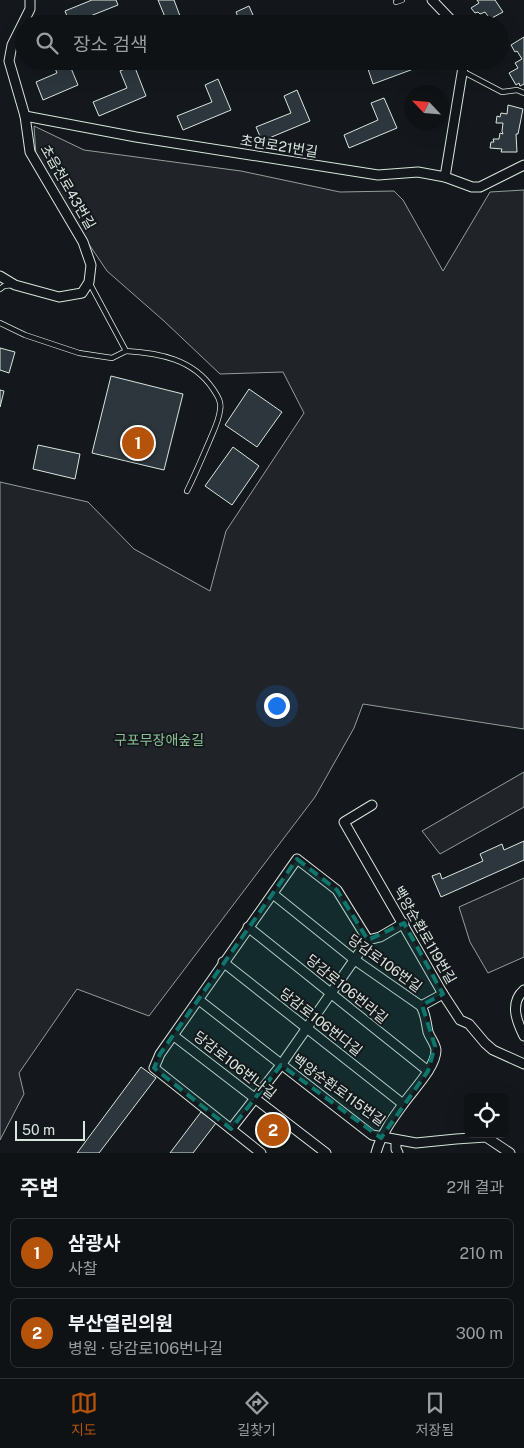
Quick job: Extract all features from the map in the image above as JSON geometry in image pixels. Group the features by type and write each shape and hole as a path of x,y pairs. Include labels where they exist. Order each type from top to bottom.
{"street":[{"name":"초읍천로43번길","path":"27,15 30,9 30,0"},
{"path":"432,0 446,15"},
{"name":"초읍천로43번길","path":"15,39 9,61 25,116 30,152 83,242 91,265 89,282"},
{"path":"445,177 462,71"},
{"name":"초연로21번길","path":"25,116 136,137 378,176 418,172 445,177 472,187 480,187 524,164"},
{"path":"0,276 15,285 59,297 82,293 89,282"},
{"name":"백양순환로119번길","path":"372,805 344,822 404,923 443,994 460,1020 469,1024 493,1050 524,1064"},
{"path":"261,1153 154,1068 160,1054 297,859 337,890 368,940"},
{"name":"당감로106번길","path":"273,894 355,960 421,1006 427,1021 428,1033 435,1046 436,1053 428,1071 403,1104 381,1138 376,1153"},
{"path":"231,1129 281,1065 368,940 380,937 404,923"},
{"name":"당감로106번라길","path":"248,927 428,1071"},
{"name":"당감로106번다길","path":"223,962 403,1104"},
{"path":"524,990 516,1003 515,1018 524,1036"},
{"path":"421,1006 443,994"},
{"name":"백양순환로115번길","path":"199,1000 372,1135 416,1143 486,1138 510,1153"},
{"name":"당감로106번나길","path":"174,1036 326,1153"},
{"path":"396,1140 398,1153"}],"lane":[{"path":"396,2 402,0"},
{"path":"462,71 502,92 517,90 524,93"},
{"path":"89,282 126,351"},
{"path":"0,289 4,286 15,285"},
{"path":"0,323 25,335 79,353 112,358 126,351 150,352 173,358 192,367 206,378 218,396 221,408 188,491"}],"highlighted area":[{"path":"297,859 337,890 368,940 404,923 443,994 422,1005 435,1046 428,1071 381,1138 281,1065 231,1129 154,1068 160,1054"}],"green space":[{"name":"구포무장애숲길","path":"34,126 84,150 241,171 340,192 394,191 403,200 443,271 490,192 524,190 524,729 363,704 354,728 315,797 149,1016 77,989 19,1073 24,1094 0,1140 0,482 88,502 134,549 210,591 226,531 304,413 283,372 220,374 107,271 80,231 36,156"},
{"path":"524,772 524,807 440,854 422,831"},
{"path":"524,878 524,957 488,973 470,942 459,907"}],"building":[{"path":"92,0 116,0 118,5 93,15 67,15 65,11"},
{"path":"158,0 174,0 180,15 164,15"},
{"path":"477,0 495,0 503,12 497,15 487,15 485,12 475,13 471,8 479,3"},
{"path":"249,6 253,15 237,15 236,12"},
{"path":"524,37 524,84 520,86 519,83 516,85 509,73 518,68 515,63 522,59 511,45"},
{"path":"56,70 72,70 78,85 43,100 36,82 57,73"},
{"path":"136,70 146,96 99,116 93,102 127,88 120,71"},
{"path":"368,70 411,70 373,84"},
{"path":"218,79 231,110 183,130 177,116 212,102 205,85"},
{"path":"297,90 310,121 262,141 256,127 291,113 284,96"},
{"path":"384,98 397,128 349,148 344,135 378,120 371,103"},
{"path":"508,105 523,109 518,134 516,134 517,152 501,152 502,149 490,148 491,142 494,142 493,139 499,139 500,133 503,134 503,123 496,123 497,116 500,117 501,113 507,114"},
{"path":"0,348 15,352 9,373 0,370"},
{"path":"111,376 183,394 164,470 92,453"},
{"path":"249,389 282,412 257,447 225,425"},
{"path":"0,390 4,391 0,407"},
{"path":"38,445 80,454 75,479 33,469"},
{"path":"233,447 259,466 232,505 205,486"},
{"path":"524,841 524,860 441,897 432,876 440,873 442,879 483,861 480,854 502,844 504,850"},
{"path":"141,1067 156,1078 99,1153 77,1153"},
{"path":"201,1112 216,1123 193,1153 170,1153"}],"place":[{"name":"삼광사","path":"138,443"},
{"name":"부산열린의원","path":"273,1130"}]}
